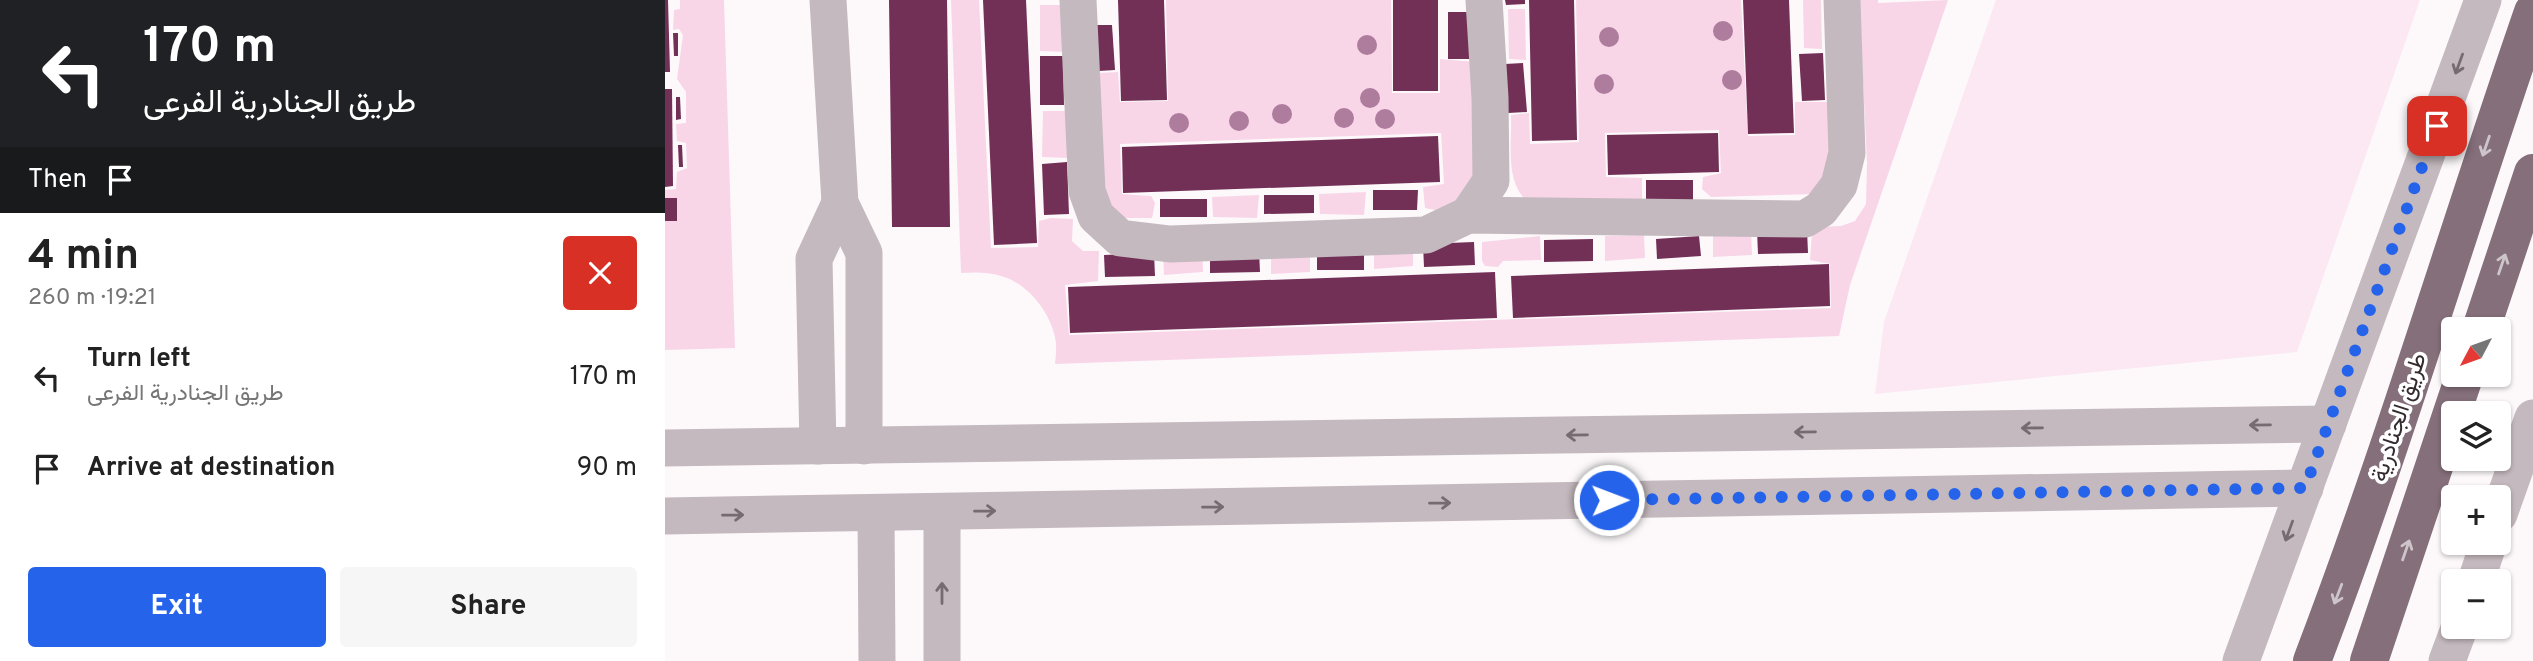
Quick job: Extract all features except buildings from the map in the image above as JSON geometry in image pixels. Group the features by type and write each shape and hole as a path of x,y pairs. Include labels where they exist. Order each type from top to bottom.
{"highway":[{"name":"طريق الجنادرية","path":"2312,661 2357,543 2486,146 2533,12"},
{"path":"2484,317 2533,173"},
{"path":"2369,661 2461,387"}],"street":[{"path":"828,0 840,203 864,253 864,446"},
{"path":"1078,0 1087,191 1097,216 1120,238 1170,244 1426,235 1468,215 1805,219 1821,209 1839,185 1847,153 1842,0"},
{"path":"1468,215 1491,181 1490,98 1484,0"},
{"path":"2241,661 2483,0"},
{"path":"818,446 814,259 840,203"},
{"path":"2509,485 2533,418"},
{"path":"665,449 2328,424"},
{"path":"665,516 2305,488"},
{"path":"942,512 942,661"},
{"path":"876,513 877,661"},
{"path":"2447,661 2455,639"}],"shaded area":[{"path":"680,0 724,0 735,348 665,350 665,190 676,189 677,172 687,168 686,143 677,141 676,124 686,123 686,92 677,79 683,35 679,29 673,30 674,10 680,9"},
{"path":"951,0 979,0 991,248 1038,247 1039,221 1051,218 1073,219 1072,241 1083,251 1099,251 1098,281 1065,285 1069,335 1831,308 1830,264 1810,260 1812,233 1818,227 1841,226 1855,221 1866,204 1867,162 1859,0 1878,0 1878,3 1948,0 1850,285 1839,336 1055,364 1056,344 1052,328 1030,293 999,275 961,273"},
{"path":"1166,0 1391,0 1392,93 1440,93 1440,59 1475,62 1480,185 1439,211 1425,208 1423,187 1444,184 1441,133 1120,144 1122,194 1151,196 1155,203 1152,218 1124,218 1115,212 1101,186 1099,73 1118,72 1120,102 1168,101"},
{"path":"1576,0 1741,0 1748,136 1795,135 1795,102 1829,102 1833,169 1815,194 1711,197 1702,189 1703,177 1721,173 1719,130 1605,133 1606,177 1642,178 1642,206 1526,200 1519,192 1512,172 1511,115 1529,113 1530,144 1579,142"},
{"path":"1803,0 1821,0 1822,49 1804,48"},
{"path":"1996,0 2420,0 2297,352 1875,394 1884,322"},
{"path":"1040,5 1063,5 1066,52 1040,51"},
{"path":"1508,9 1525,9 1526,60 1509,59"},
{"path":"1043,111 1065,111 1069,158 1042,157"},
{"path":"1366,192 1364,215 1320,214 1319,194"},
{"path":"1259,195 1257,218 1213,217 1212,197"},
{"path":"1751,231 1752,255 1713,257 1713,233"},
{"path":"1644,235 1645,258 1605,261 1605,236"},
{"path":"1540,236 1541,260 1503,261 1498,267 1485,266 1482,261 1482,242"},
{"path":"1413,243 1413,266 1374,269 1374,244"},
{"path":"1310,248 1310,272 1271,274 1271,250"},
{"path":"1202,249 1203,272 1164,275 1163,251"}],"route":[{"path":"1609,500 2305,488 2437,126"}]}
